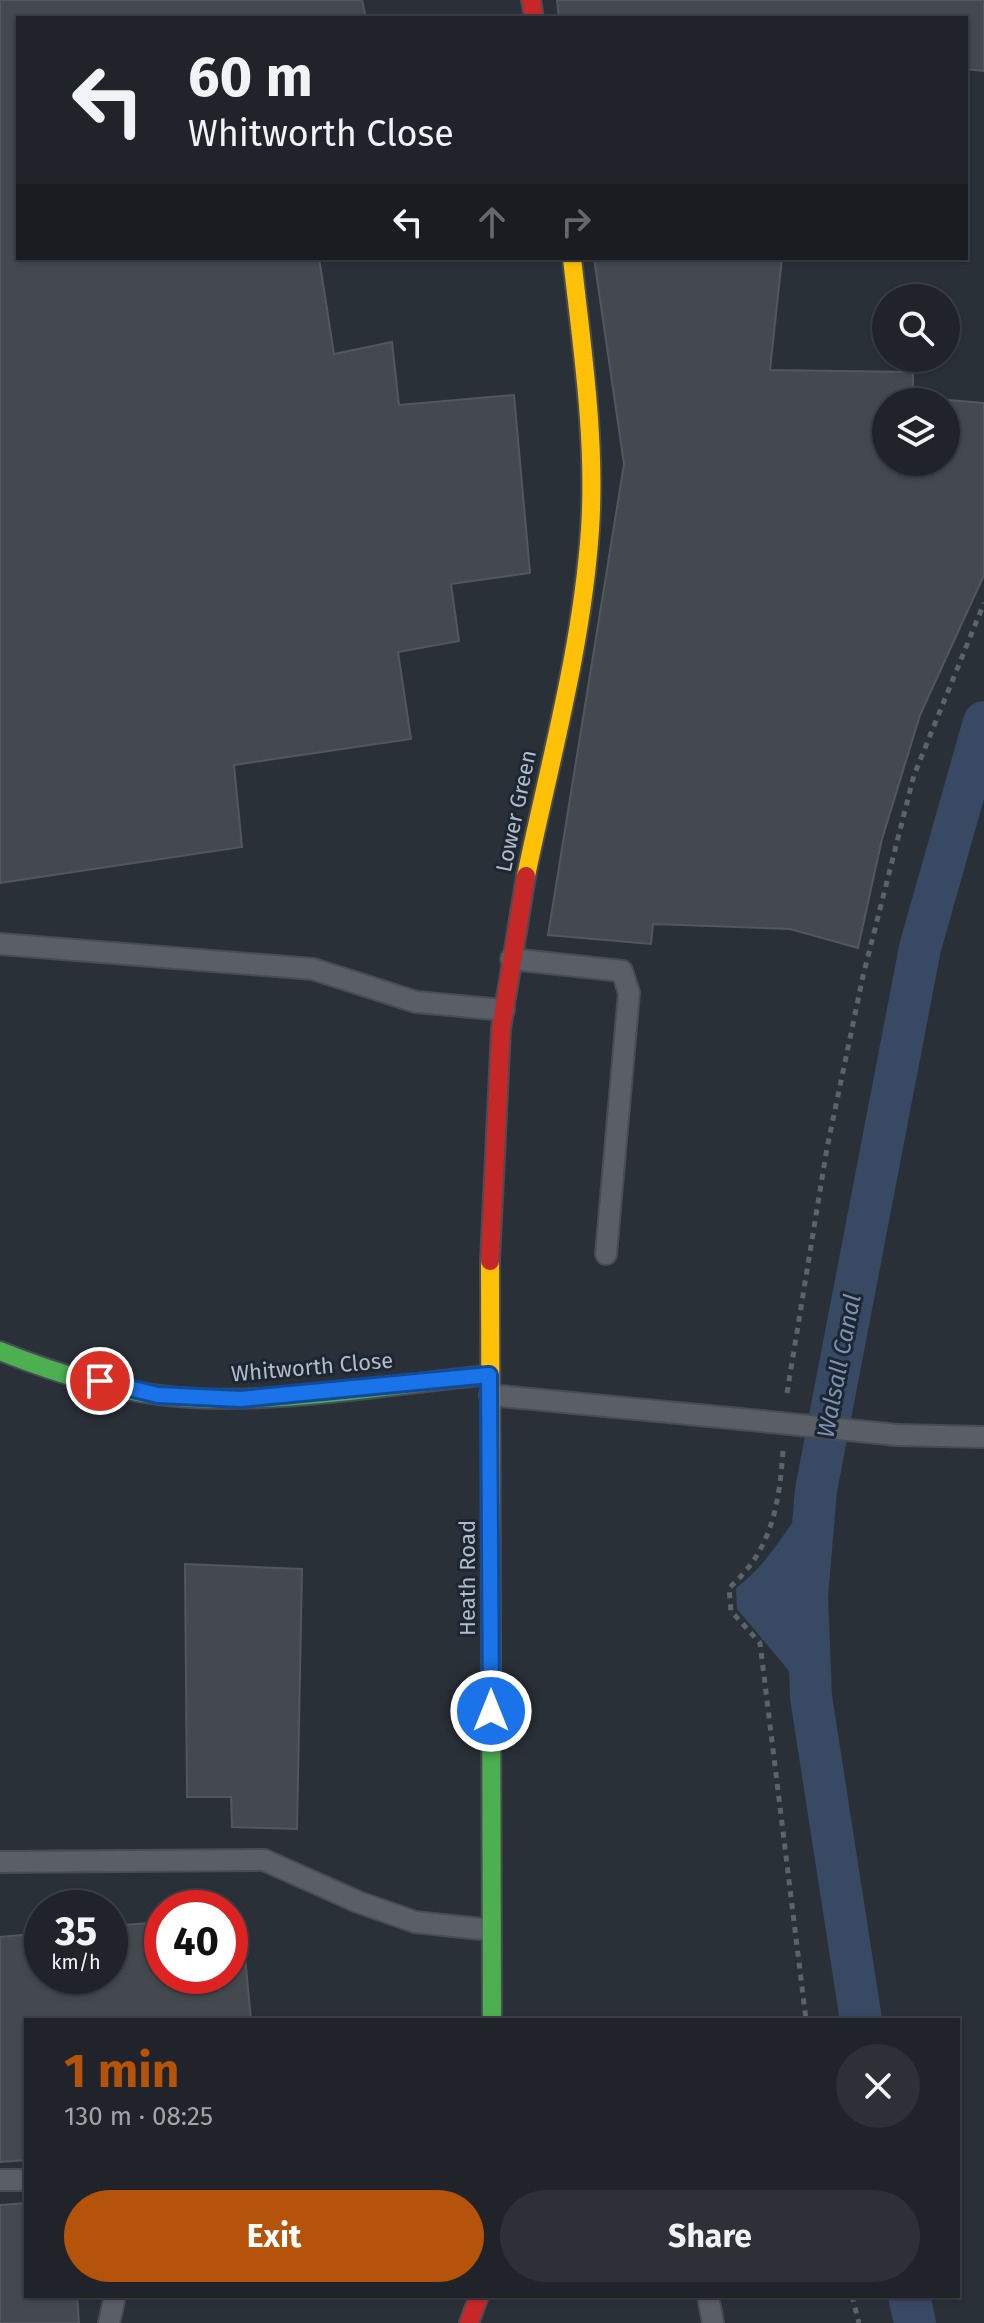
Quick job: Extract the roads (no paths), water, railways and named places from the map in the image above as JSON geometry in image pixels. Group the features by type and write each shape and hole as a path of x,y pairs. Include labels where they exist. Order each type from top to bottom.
{"street":[{"name":"Lower Green","path":"490,1385 494,1113 504,1010 511,959 569,675 590,528 591,460 572,260"},
{"name":"Whitworth Close","path":"0,1351 42,1368 158,1395 240,1399 490,1385"},
{"name":"Heath Road","path":"490,1385 492,2018"},
{"path":"469,2323 478,2298"}],"lane":[{"path":"0,944 313,969 416,1002 504,1010"},
{"path":"511,959 622,971 629,993 606,1254"},
{"path":"490,1385 761,1421 897,1435 984,1437"},
{"path":"0,1862 264,1860 358,1902 415,1922 490,1930"},
{"path":"0,2180 24,2180"},
{"path":"109,2323 115,2298"},
{"path":"708,2298 713,2323"}],"water":[{"path":"816,1490 807,1596 811,1697 737,1609 736,1588 769,1556"}],"waterway":[{"name":"Walsall Canal","path":"861,2018 811,1697 807,1596 816,1490 920,948 984,722"},
{"name":"Walsall Canal","path":"909,2298 915,2323"}]}
